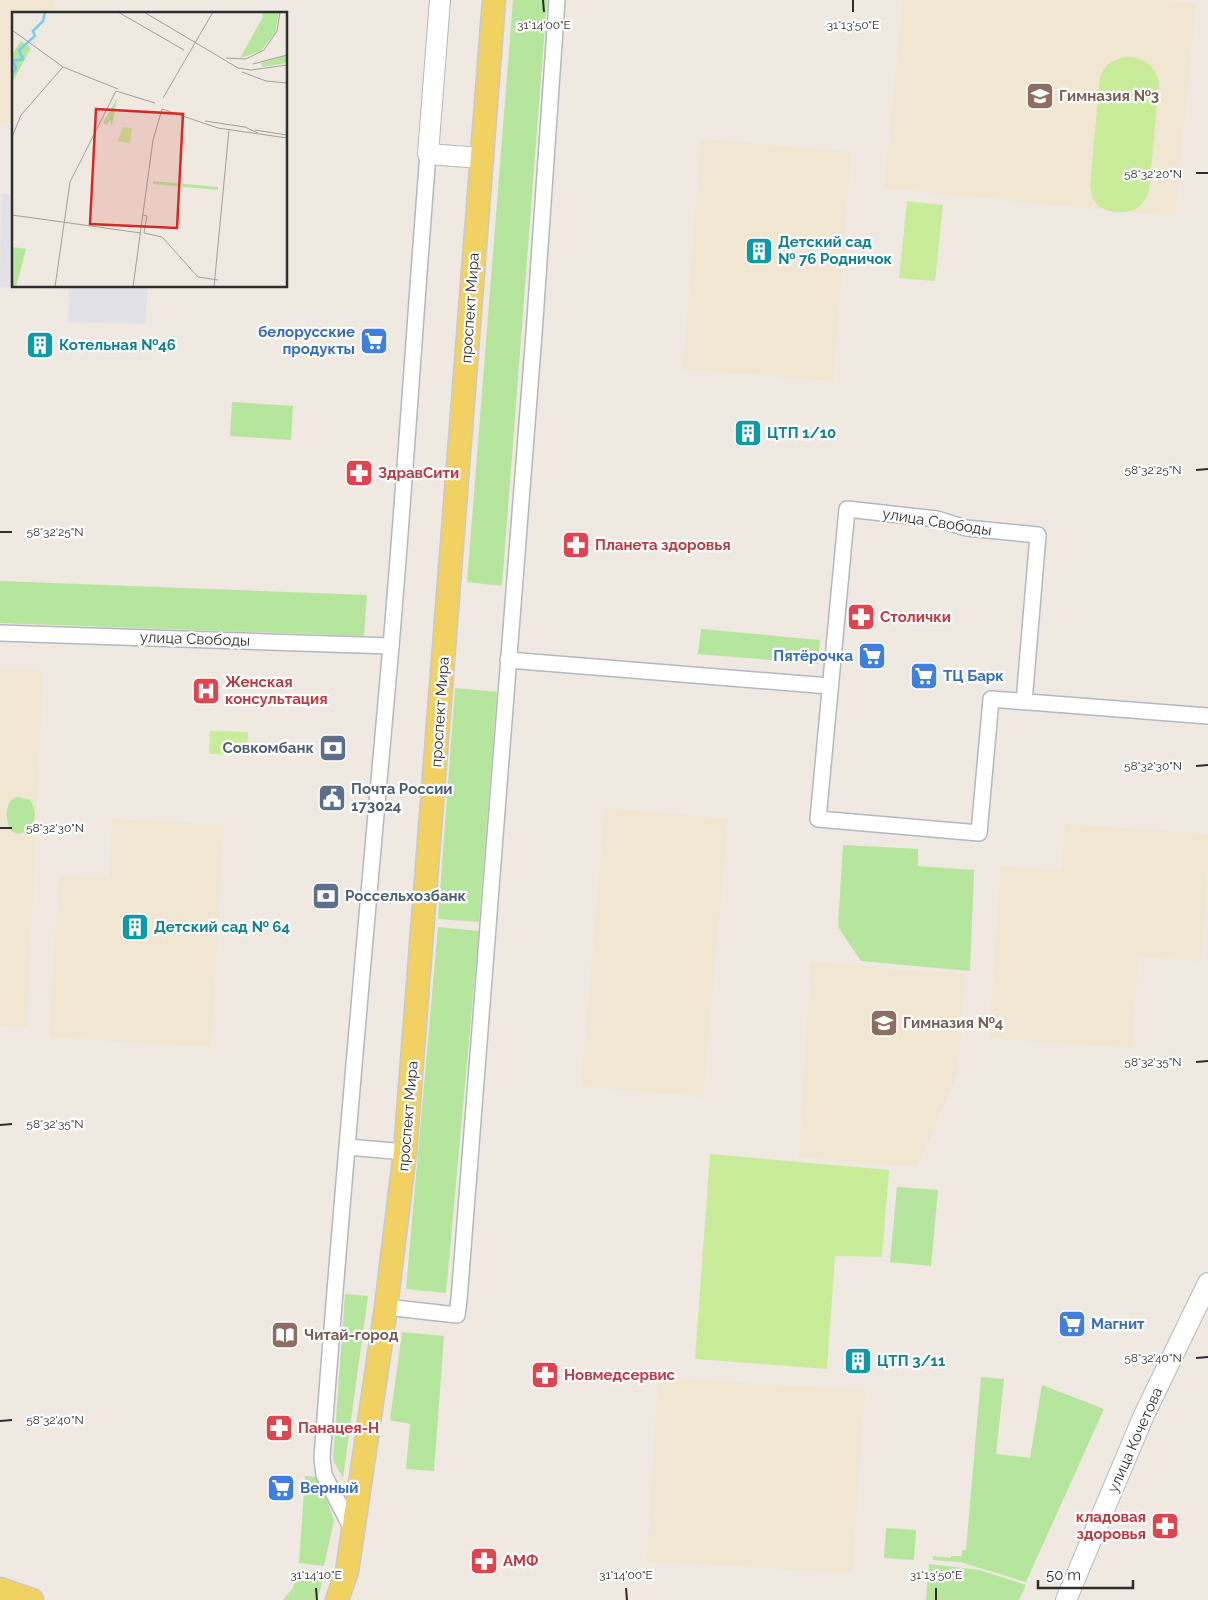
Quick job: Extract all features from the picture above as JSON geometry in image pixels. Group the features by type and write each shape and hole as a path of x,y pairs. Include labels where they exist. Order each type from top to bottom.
{"main road":[{"path":"440,0 428,154 482,158"},
{"name":"проспект Мира","path":"347,1600 347,1571 386,1308 405,1152 494,0"},
{"name":"улица Кочетова","path":"1066,1600 1144,1415 1208,1283"},
{"name":"проспект Мира","path":"338,1600 347,1571"},
{"path":"0,1589 32,1600"}],"street":[{"path":"386,1308 457,1315 534,326 557,0"},
{"path":"353,1531 324,1475 322,1458 334,1285 348,1147 391,646 428,154"},
{"name":"улица Свободы","path":"1024,702 1038,535 966,528 937,518 847,509 818,819 979,834 991,699 1024,702 1208,716"},
{"name":"улица Свободы","path":"0,633 391,646"},
{"path":"508,660 829,686"},
{"path":"348,1147 405,1152"}],"shaded area":[{"path":"0,0 55,0 54,12 12,12 12,123 0,123"},
{"name":"Гимназия №3","path":"903,0 1163,0 1196,3 1175,217 884,188"},
{"path":"701,139 851,152 833,381 683,369"},
{"path":"1,194 12,194 12,287 0,287"},
{"path":"34,288 148,288 145,324 68,322 69,289"},
{"path":"0,669 43,671 27,1027 0,1025"},
{"path":"605,808 728,819 703,1097 581,1086"},
{"path":"112,819 224,825 211,1047 49,1037 59,876 109,878"},
{"path":"1065,824 1208,834 1208,862 1201,961 1138,957 1132,1048 989,1038 1001,866 1062,871"},
{"name":"Гимназия №4","path":"811,961 965,974 958,1072 917,1167 799,1157"},
{"path":"658,1378 865,1390 852,1573 647,1561"}],"green space":[{"path":"513,0 547,0 502,586 467,582"},
{"path":"1126,57 1143,60 1147,63 1155,71 1159,82 1149,191 1144,202 1136,209 1116,212 1103,209 1098,205 1092,197 1090,185 1100,77 1110,63"},
{"path":"907,201 943,205 935,281 899,278"},
{"path":"232,402 293,406 291,440 230,436"},
{"path":"0,581 367,595 364,636 0,623"},
{"path":"701,629 820,640 818,664 698,654"},
{"path":"455,688 497,692 479,922 438,919"},
{"path":"210,731 248,732 247,755 209,754"},
{"path":"18,797 30,800 34,810 34,819 31,827 25,832 18,834 12,832 8,825 7,812 10,802"},
{"path":"843,845 918,849 918,866 974,870 970,971 861,961 838,927"},
{"path":"438,927 479,931 446,1293 406,1289"},
{"path":"710,1154 889,1170 882,1257 835,1256 827,1369 695,1359"},
{"path":"897,1187 938,1190 931,1266 890,1262"},
{"path":"345,1294 368,1296 343,1478 333,1460"},
{"path":"402,1332 444,1336 434,1471 406,1469 410,1424 390,1420"},
{"path":"981,1377 1004,1379 996,1454 1030,1458 1042,1385 1104,1409 1026,1582 960,1562 933,1560 933,1556 951,1558 951,1556 962,1556 962,1550 966,1550"},
{"path":"305,1476 318,1477 334,1520 324,1566 299,1563"},
{"path":"886,1528 916,1530 914,1560 884,1558"},
{"path":"929,1564 980,1570 1026,1585 1019,1600 926,1600"},
{"path":"296,1574 324,1576 317,1600 283,1600 293,1588"}],"place":[{"name":"Гимназия №3","path":"1040,96"},
{"name":"Детский сад № 76 Родничок","path":"759,251"},
{"name":"белорусские продукты","path":"374,341"},
{"name":"Котельная №46","path":"40,345"},
{"name":"ЦТП 1/10","path":"748,433"},
{"name":"ЗдравСити","path":"359,473"},
{"name":"Планета здоровья","path":"576,545"},
{"name":"Столички","path":"861,617"},
{"name":"Пятёрочка","path":"872,656"},
{"name":"ТЦ Барк","path":"924,676"},
{"name":"Женская консультация","path":"206,691"},
{"name":"Совкомбанк","path":"333,748"},
{"name":"Почта России 173024","path":"332,798"},
{"name":"Россельхозбанк","path":"326,896"},
{"name":"Детский сад № 64","path":"135,927"},
{"name":"Гимназия №4","path":"884,1023"},
{"name":"Магнит","path":"1072,1324"},
{"name":"Читай-город","path":"285,1335"},
{"name":"ЦТП 3/11","path":"858,1361"},
{"name":"Новмедсервис","path":"545,1375"},
{"name":"Панацея-Н","path":"279,1428"},
{"name":"Верный","path":"281,1488"},
{"name":"кладовая здоровья","path":"1165,1526"},
{"name":"АМФ","path":"484,1561"}]}
